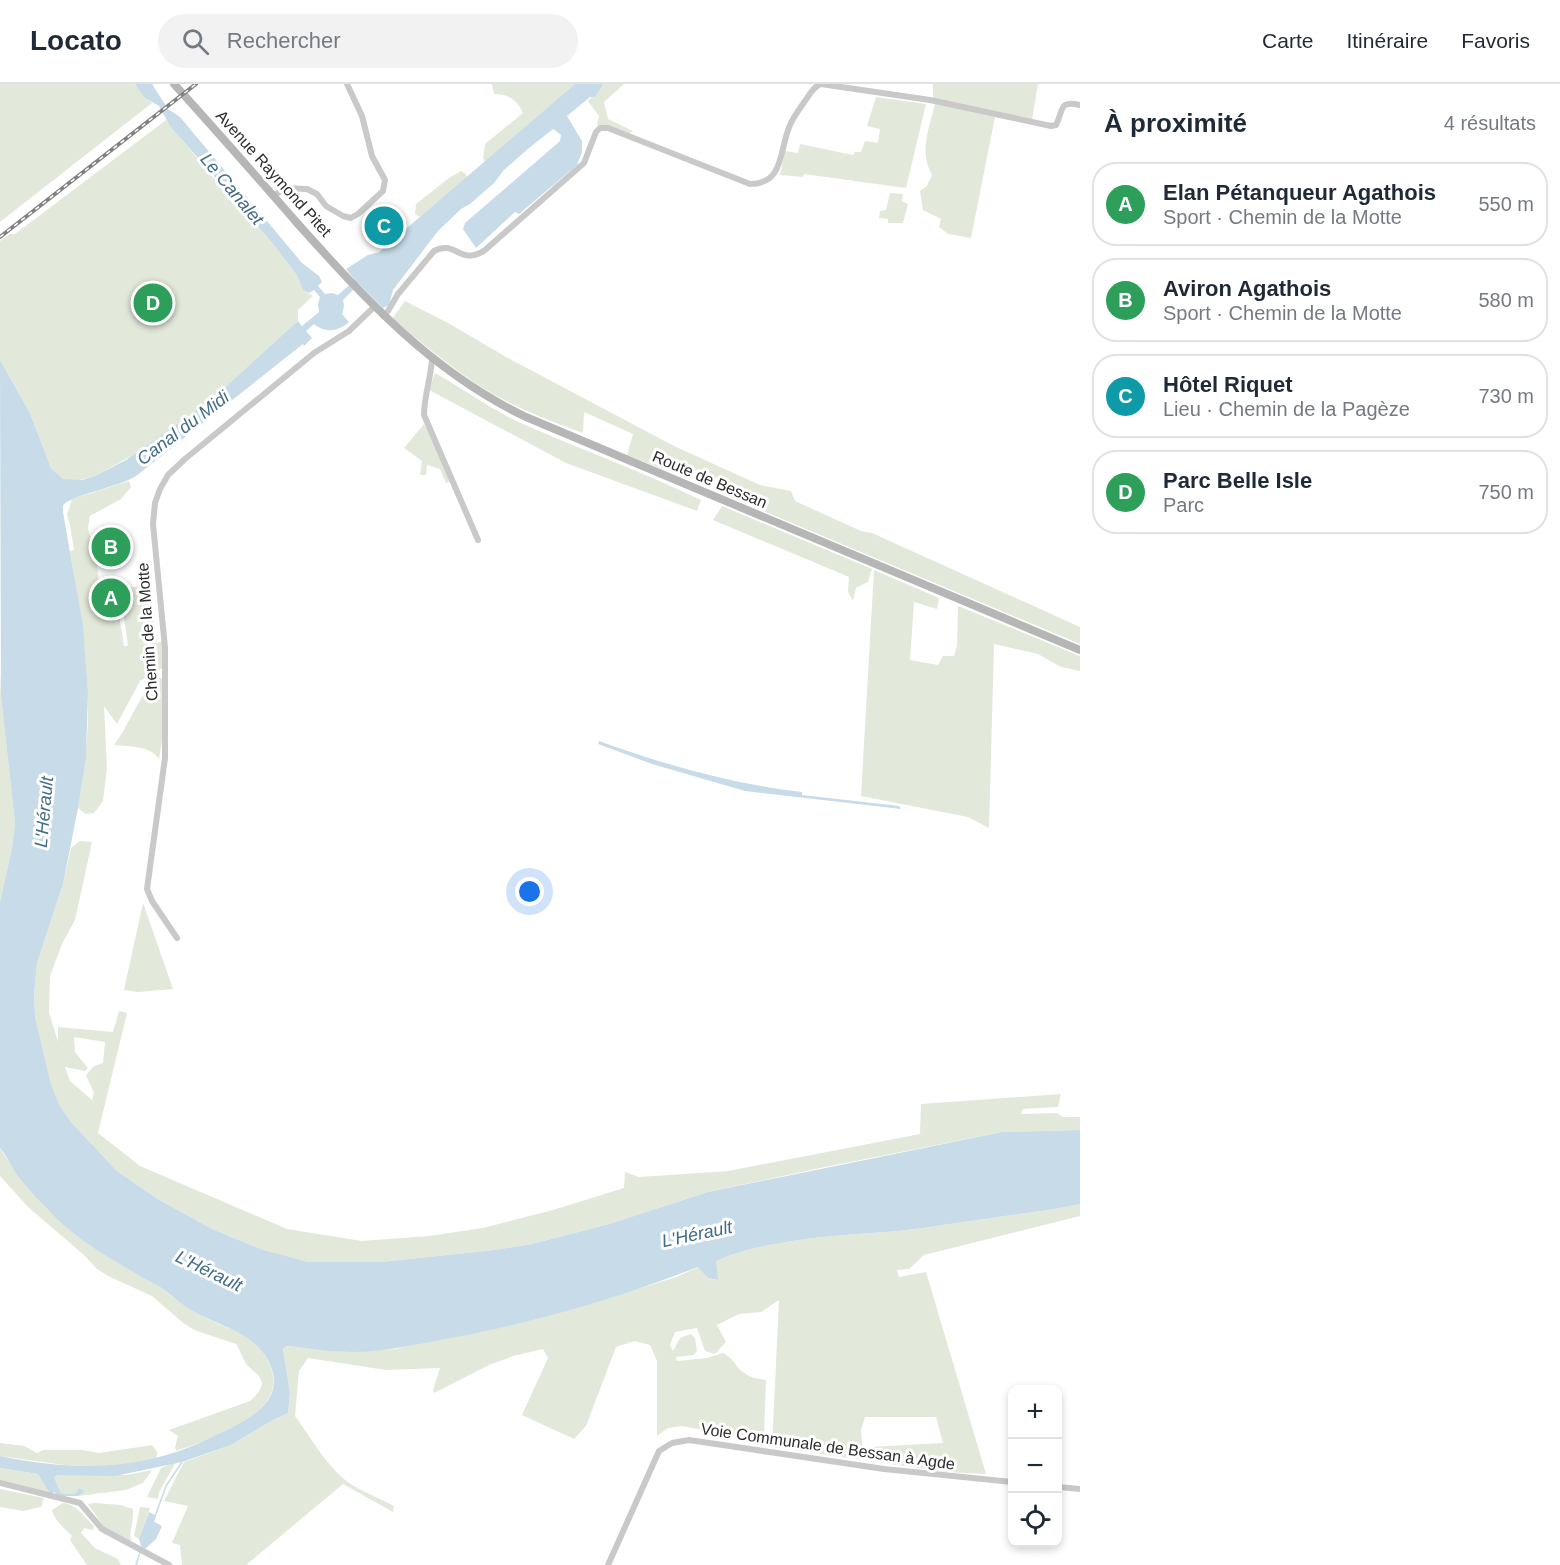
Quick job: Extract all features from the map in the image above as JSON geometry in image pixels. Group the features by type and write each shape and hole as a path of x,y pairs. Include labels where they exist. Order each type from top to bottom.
{"main road":[{"name":"Avenue Raymond Pitet","path":"174,84 354,285"},
{"name":"Route de Bessan","path":"354,285 383,316 434,360 510,410 1080,650"}],"street":[{"path":"274,196 285,188 307,189 317,194 326,206 351,218 383,190 385,180 372,156 362,116 347,84"},
{"path":"383,316 434,251 441,247 448,248 469,257 485,250 584,163 596,132 600,128 608,128 750,184 763,184 773,176 790,125 814,89 821,84 930,100 1051,126 1056,125 1065,104 1080,105"},
{"name":"Chemin de la Motte","path":"177,938 152,901 147,889 165,758 165,648 152,534 157,497 163,482 180,464 314,353 349,331 374,307"},
{"path":"434,360 424,403 424,419 434,434 478,540"},
{"name":"Voie Communale de Bessan à Agde","path":"608,1565 659,1452 680,1441 689,1440 884,1469 1008,1482"},
{"path":"0,1483 80,1503 102,1529 169,1565"},
{"path":"1062,1487 1080,1489"}],"green space":[{"path":"0,84 135,84 152,103 0,222"},
{"path":"492,84 575,84 485,162 483,158 485,144 523,113 512,98 494,94"},
{"path":"603,84 624,84 604,102 608,119 633,131 626,135 600,128 597,124 599,116 588,101"},
{"path":"933,84 1038,84 1032,120 933,98"},
{"path":"876,97 926,104 906,188 804,174 803,177 780,175 785,151 798,153 800,144 853,155 855,152 861,152 865,141 878,143 880,129 867,126"},
{"path":"935,104 995,117 971,238 948,234 939,227 941,219 923,210 920,191 927,186 932,175 928,166 926,149"},
{"path":"166,120 210,174 273,244 296,274 303,290 313,296 298,310 298,321 211,400 135,454 95,476 76,481 63,479 51,468 30,413 0,360 0,241 10,234 15,234"},
{"path":"461,171 467,177 420,217 415,214 416,204"},
{"path":"890,193 903,194 902,201 908,204 903,223 888,223 888,219 879,218 880,211 886,210"},
{"path":"405,301 674,446 760,485 791,491 795,501 861,531 872,533 1080,627 1080,644 723,494 727,482 674,461 667,471 627,455 633,434 584,412 583,433 504,400 467,377 392,319"},
{"path":"435,373 523,424 701,500 697,511 566,463 429,390"},
{"path":"424,424 450,482 446,483 440,469 427,465 426,475 420,475 422,461 404,448"},
{"path":"129,481 131,487 121,499 90,516 88,528 97,564 102,620 118,609 124,646 128,646 120,589 148,585 157,641 137,644 162,642 164,667 140,681 117,724 104,706 107,768 103,801 94,813 86,814 78,808 87,736 85,651 70,551 74,550 67,515 72,499"},
{"path":"722,506 872,569 868,582 856,588 853,601 848,592 849,577 713,520"},
{"path":"874,570 939,598 937,609 914,602 910,660 938,665 943,656 954,656 957,646 958,606 1080,656 1080,671 1061,667 1038,654 994,644 989,828 968,817 861,796"},
{"path":"0,669 15,823 0,902"},
{"path":"164,678 163,734 159,759 145,749 114,745 154,679"},
{"path":"80,841 92,842 75,920 62,944 50,976 49,1012 58,1042 58,1027 113,1032 119,1011 127,1013 98,1133 140,1166 287,1229 362,1241 429,1236 483,1228 624,1188 625,1172 639,1177 728,1171 920,1134 921,1104 1061,1094 1058,1107 1023,1109 1021,1114 1057,1113 1063,1117 1080,1117 1080,1130 1002,1132 825,1167 708,1192 609,1224 532,1244 381,1262 308,1262 285,1257 212,1229 156,1198 117,1171 70,1121 59,1104 51,1086 41,1047 35,1017 34,995 37,963 63,884 71,848","holes":["74,1037 105,1042 103,1063 94,1066 86,1075 94,1093 92,1100 70,1081 65,1067 85,1071 88,1068 75,1052"]},
{"path":"143,903 173,989 138,992 124,990"},
{"path":"0,1148 17,1174 48,1210 192,1310 244,1334 255,1342 270,1366 273,1383 269,1398 258,1411 244,1422 226,1431 176,1451 178,1436 169,1430 250,1401 260,1390 262,1382 258,1375 246,1364 236,1344 194,1330 152,1296 97,1269 28,1207 0,1176"},
{"path":"1080,1204 1080,1216 924,1255 909,1269 897,1270 899,1277 926,1272 986,1474 946,1472 772,1447 779,1300 761,1312 739,1314 717,1325 726,1342 715,1354 705,1351 697,1328 675,1332 670,1345 673,1351 680,1338 691,1334 695,1338 697,1351 694,1355 676,1357 677,1361 707,1358 723,1353 748,1375 766,1380 764,1436 757,1440 682,1426 668,1428 657,1436 657,1361 650,1345 635,1341 616,1347 586,1426 574,1439 522,1415 548,1358 543,1349 513,1356 489,1365 434,1393 440,1368 386,1370 308,1358 299,1371 295,1416 335,1471 352,1485 394,1506 393,1512 343,1484 246,1565 182,1565 180,1545 172,1543 188,1506 164,1501 184,1462 231,1445 288,1413 290,1393 283,1349 287,1346 348,1352 395,1349 609,1298 676,1277 699,1267 708,1278 717,1280 715,1261 750,1249 813,1238 915,1229","holes":["865,1417 936,1417 943,1443 869,1447 862,1445 861,1430"]},
{"path":"0,1443 24,1446 37,1453 44,1450 82,1450 99,1453 152,1445 157,1452 156,1461 109,1467 64,1465 0,1456"},
{"path":"176,1462 159,1492 158,1499 147,1497 161,1468"},
{"path":"0,1468 38,1474 50,1494 0,1481"},
{"path":"152,1470 143,1483 126,1490 78,1496 83,1492 82,1489 79,1488 75,1494 61,1493 54,1477 57,1475 126,1475"},
{"path":"0,1489 44,1498 41,1507 23,1511 0,1507"},
{"path":"63,1503 76,1508 94,1526 93,1530 84,1528 81,1533 95,1548 118,1559 121,1565 87,1565 70,1540 72,1536 58,1522 52,1510"},
{"path":"88,1504 120,1505 133,1509 131,1541 106,1530"},
{"path":"140,1507 150,1508 139,1539 134,1536"}],"water":[{"path":"135,84 152,84 168,109 180,117 302,263 319,276 322,282 318,286 325,294 338,295 355,280 346,269 368,255 379,252 575,84 603,84 595,97 590,97 567,116 582,141 582,152 577,165 519,214 515,212 476,248 463,229 465,223 560,141 561,135 553,129 504,170 494,183 438,231 393,290 389,305 383,308 359,284 343,300 342,314 349,322 345,325 327,330 314,324 306,331 312,338 304,346 303,344 136,476 68,501 63,505 83,626 88,692 86,757 63,884 37,963 34,995 35,1017 51,1085 70,1121 117,1171 156,1198 212,1229 263,1250 308,1262 381,1262 532,1244 609,1224 708,1192 1002,1132 1080,1130 1080,1204 915,1229 813,1238 751,1249 716,1261 718,1280 708,1278 698,1267 637,1290 574,1309 510,1326 410,1346 351,1352 287,1346 283,1349 290,1393 288,1413 231,1445 182,1462 115,1476 57,1475 54,1477 61,1493 75,1494 79,1488 82,1489 84,1492 78,1496 56,1496 55,1492 50,1494 38,1474 0,1468 0,1456 80,1466 131,1463 157,1458 208,1439 255,1414 271,1395 274,1383 272,1370 266,1357 249,1339 191,1310 162,1289 81,1239 57,1219 31,1192 0,1148 0,902 15,823 1,697 0,360 30,413 51,468 63,479 82,480 126,460 211,400 298,321 302,326 319,312 320,297 314,290 309,293 303,290 296,274 273,244 170,126 159,106 144,97"},
{"path":"599,741 674,766 724,779 802,792 802,795 899,806 901,809 745,791 652,764 598,744"},
{"path":"149,1512 155,1515 153,1521 162,1526 156,1539 145,1549 141,1546 139,1539"}],"waterway":[{"path":"153,1522 166,1486 182,1462"},
{"path":"136,1565 140,1552"}],"railway":[{"path":"0,237 196,84"}],"place":[{"name":"Hôtel Riquet","path":"384,226"},
{"name":"Parc Belle Isle","path":"153,303"},
{"name":"Aviron Agathois","path":"111,547"},
{"name":"Elan Pétanqueur Agathois","path":"111,598"}],"water label":[{"name":"Le Canalet","path":"232,189"},
{"name":"Canal du Midi","path":"183,428"},
{"name":"L'Hérault","path":"44,812"},
{"name":"L'Hérault","path":"697,1234"},
{"name":"L'Hérault","path":"209,1271"}]}
